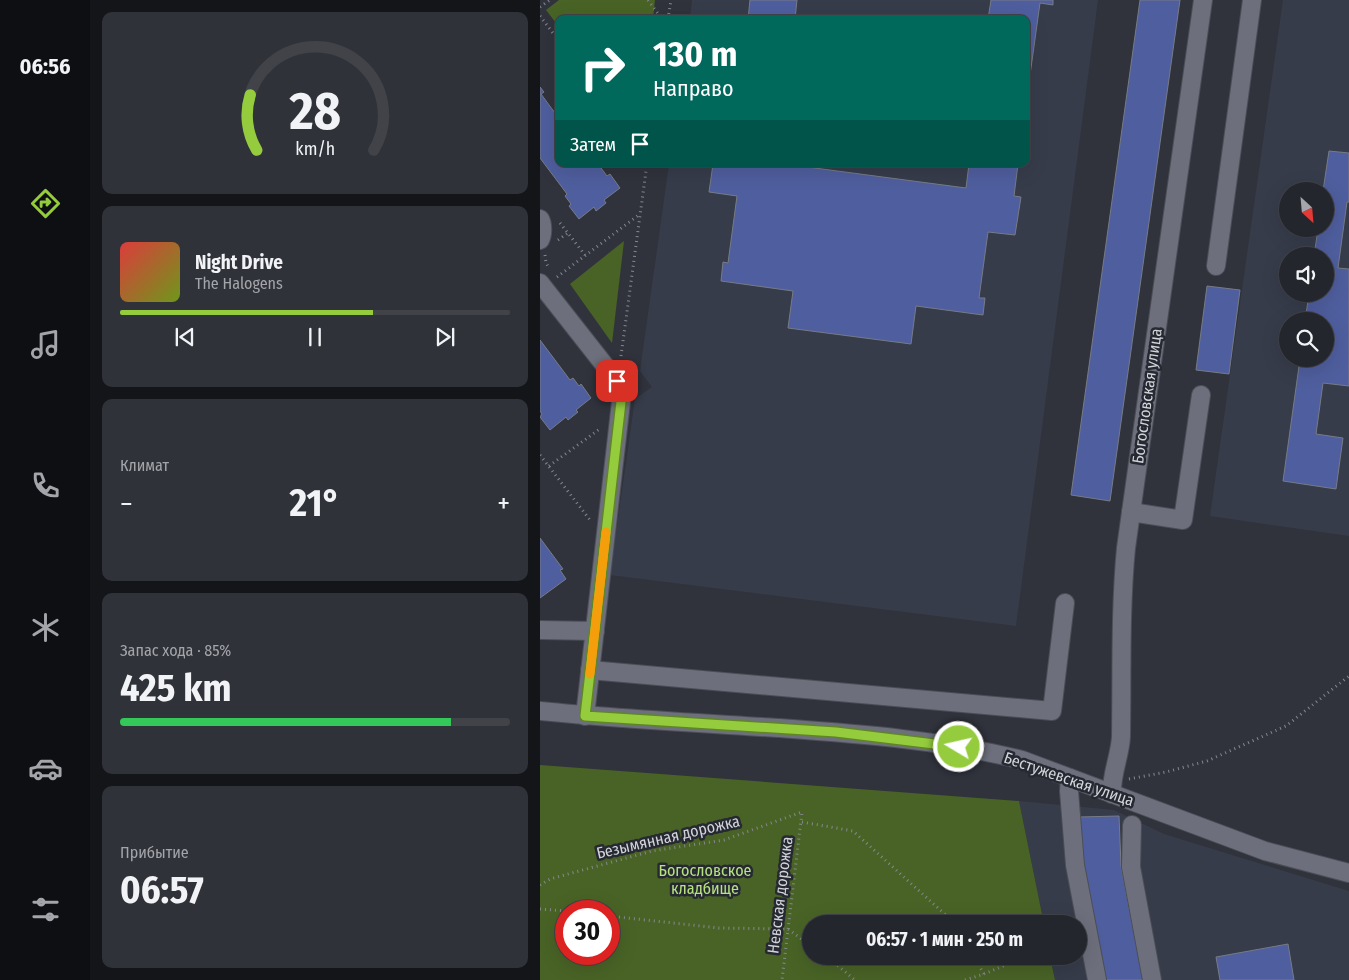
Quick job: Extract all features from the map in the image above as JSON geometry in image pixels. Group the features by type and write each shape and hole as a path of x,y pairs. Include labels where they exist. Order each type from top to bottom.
{"street":[{"name":"Богословская улица","path":"1112,788 1120,740 1122,584 1203,0"},
{"path":"1216,266 1252,0"},
{"path":"540,240 542,238 542,222 548,218"},
{"path":"542,285 617,381 622,393 585,716"},
{"path":"1131,512 1184,520 1201,395"},
{"path":"590,670 1052,711 1065,603"},
{"path":"540,630 595,631"},
{"name":"Бестужевская улица","path":"540,711 585,716 836,732 992,752 1022,760 1070,778 1112,788 1265,851 1349,873"},
{"path":"1070,778 1069,791 1075,865 1097,980"},
{"path":"1132,825 1131,867 1152,980"}],"path":[{"path":"540,7 550,0"},
{"path":"648,0 659,15"},
{"path":"668,15 670,0"},
{"path":"540,16 555,36"},
{"path":"617,381 647,167"},
{"path":"542,285 640,214"},
{"path":"548,218 585,255"},
{"path":"549,466 620,414"},
{"path":"540,455 605,540"},
{"path":"1112,788 1207,761 1286,726 1349,676"},
{"name":"Невская дорожка","path":"782,980 802,812"},
{"name":"Безымянная дорожка","path":"540,885 550,879 652,851 724,840 802,812"},
{"path":"802,822 853,831 946,915"},
{"path":"540,909 555,911"},
{"path":"620,917 719,928 788,929 802,939"},
{"path":"837,965 855,980"},
{"path":"978,965 984,974"},
{"path":"965,980 1006,965"}],"shaded area":[{"path":"692,0 1098,0 1016,626 610,575 635,399 652,387 640,371 669,167 1030,167 1030,15 690,15"},
{"path":"1283,0 1349,0 1349,536 1210,516"},
{"path":"1019,801 1114,810 1164,834 1349,891 1349,980 1055,980 1052,965 1087,965 1087,915 1042,915"}],"green space":[{"path":"559,0 655,0 653,15 555,15 555,22 546,10"},
{"path":"624,241 612,343 570,284"},
{"name":"Богословское кладбище","path":"540,765 1019,801 1042,915 802,915 802,965 1052,965 1055,980 540,980"}],"building":[{"path":"750,0 797,0 795,15 748,15"},
{"path":"991,0 1053,0 1053,5 1040,3 1030,75 1030,15 989,15"},
{"path":"1140,0 1180,0 1110,501 1071,495"},
{"path":"540,87 544,92 541,94 555,113 555,167 600,167 607,176 610,174 620,188 604,200 606,203 596,211 594,207 579,219 569,206 571,204 565,196 567,194 540,158"},
{"path":"1329,151 1349,153 1349,202 1347,202 1338,268 1349,269 1349,386 1323,383 1316,434 1343,438 1336,489 1283,481 1299,367 1334,367 1334,312 1306,312 1308,302 1334,302 1334,247 1315,247 1317,238 1334,238 1334,182 1324,182"},
{"path":"713,167 807,167 966,188 969,167 1018,167 1014,196 1021,197 1015,235 988,232 979,298 985,298 983,315 916,306 911,344 788,328 793,291 721,281 723,262 728,263 737,196 709,192"},
{"path":"1207,286 1240,290 1229,374 1196,370"},
{"path":"540,340 570,380 573,378 579,386 581,384 591,398 576,410 578,412 568,420 566,417 550,430 540,417 542,414 540,411"},
{"path":"540,538 563,569 560,570 566,579 540,598"},
{"path":"1119,816 1121,866 1143,980 1105,980 1084,878 1079,817"},
{"path":"1288,944 1294,980 1220,980 1216,957"}],"slow traffic":[{"path":"590,674 606,532"}],"route":[{"path":"617,381 622,393 585,716 836,732 959,747"}]}
